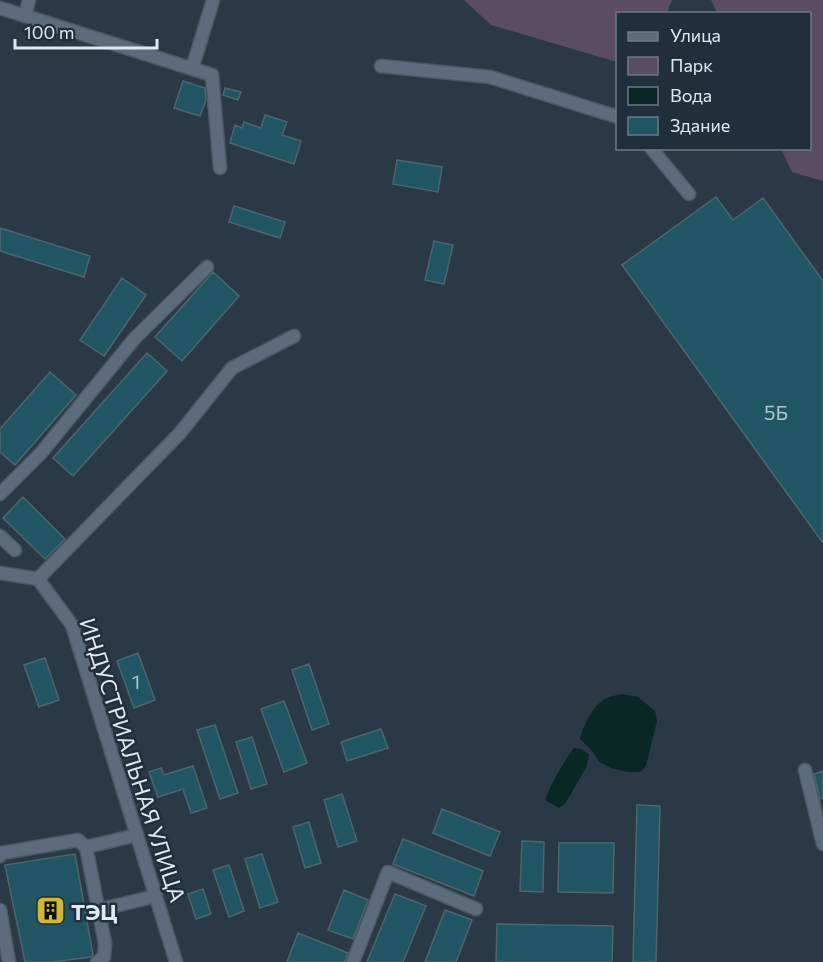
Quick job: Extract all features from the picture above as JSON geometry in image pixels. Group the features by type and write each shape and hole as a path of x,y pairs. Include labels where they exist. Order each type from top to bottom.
{"street":[{"path":"25,16 29,0"},
{"path":"192,69 213,0"},
{"path":"0,8 212,75 220,168"},
{"path":"381,66 490,77 616,116"},
{"path":"653,150 689,194"},
{"path":"0,494 41,453 135,338 207,267"},
{"path":"0,573 38,579 180,433 232,368 294,336"},
{"path":"0,536 15,550"},
{"name":"ИНДУСТРИАЛЬНАЯ УЛИЦА","path":"38,579 72,625 176,962"},
{"path":"806,770 823,844"},
{"path":"86,847 137,835"},
{"path":"0,856 2,853 78,840 86,847 105,943 104,957 97,962"},
{"path":"353,962 388,872 476,909"},
{"path":"98,910 156,896"},
{"path":"0,910 9,962"}],"green space":[{"path":"464,0 672,0 667,12 616,12 616,62 491,25"},
{"path":"711,0 823,0 823,181 792,172 781,150 811,150 811,12 717,12"}],"water":[{"path":"622,694 638,697 655,711 657,721 646,766 640,772 611,768 599,762 580,739 586,722 597,705 607,698"},
{"path":"574,748 589,754 587,766 565,804 559,808 545,800 565,760"}],"building":[{"path":"183,81 205,88 206,100 200,116 174,108"},
{"path":"225,88 241,92 238,100 223,95"},
{"path":"265,115 287,122 282,135 301,141 294,164 230,143 235,125 242,128 244,122 261,128"},
{"path":"397,160 442,167 438,192 393,184"},
{"path":"716,197 733,220 763,198 823,281 823,543 622,265"},
{"path":"234,206 285,222 280,238 229,222"},
{"path":"0,228 90,256 84,277 0,251"},
{"path":"434,241 453,245 444,284 425,280"},
{"path":"213,272 239,296 182,361 155,337"},
{"path":"122,278 146,295 104,356 80,340"},
{"path":"147,353 167,371 73,476 53,458"},
{"path":"50,372 76,395 15,465 0,452 0,429"},
{"path":"23,497 65,539 45,559 3,518"},
{"path":"138,653 155,700 134,708 117,661"},
{"path":"45,658 59,700 39,707 24,665"},
{"path":"309,664 329,724 312,730 292,670"},
{"path":"284,701 307,763 284,772 261,709"},
{"path":"215,725 238,793 220,799 197,730"},
{"path":"381,729 388,748 347,761 341,742"},
{"path":"252,737 267,784 251,789 236,742"},
{"path":"193,766 207,808 191,813 183,789 158,797 149,772 161,768 164,775"},
{"path":"823,771 823,798 820,799 814,774"},
{"path":"342,794 357,841 338,847 324,800"},
{"path":"637,805 660,806 656,962 633,962"},
{"path":"442,809 500,832 490,856 433,833"},
{"path":"309,822 321,863 305,868 293,827"},
{"path":"403,839 483,871 474,896 393,864"},
{"path":"522,841 544,842 543,892 520,891"},
{"path":"559,843 614,843 613,893 558,892"},
{"name":"ТЭЦ","path":"75,854 93,955 52,962 25,962 5,865"},
{"path":"262,854 278,902 260,908 245,859"},
{"path":"229,865 244,911 229,917 213,870"},
{"path":"203,889 211,914 196,919 188,894"},
{"path":"344,890 368,900 353,939 328,930"},
{"path":"395,894 426,906 403,962 367,962"},
{"path":"445,910 472,920 456,962 425,962"},
{"path":"497,924 613,926 612,962 496,962"},
{"path":"298,933 348,953 345,962 287,962"}],"place":[{"name":"ТЭЦ","path":"50,911"}]}
